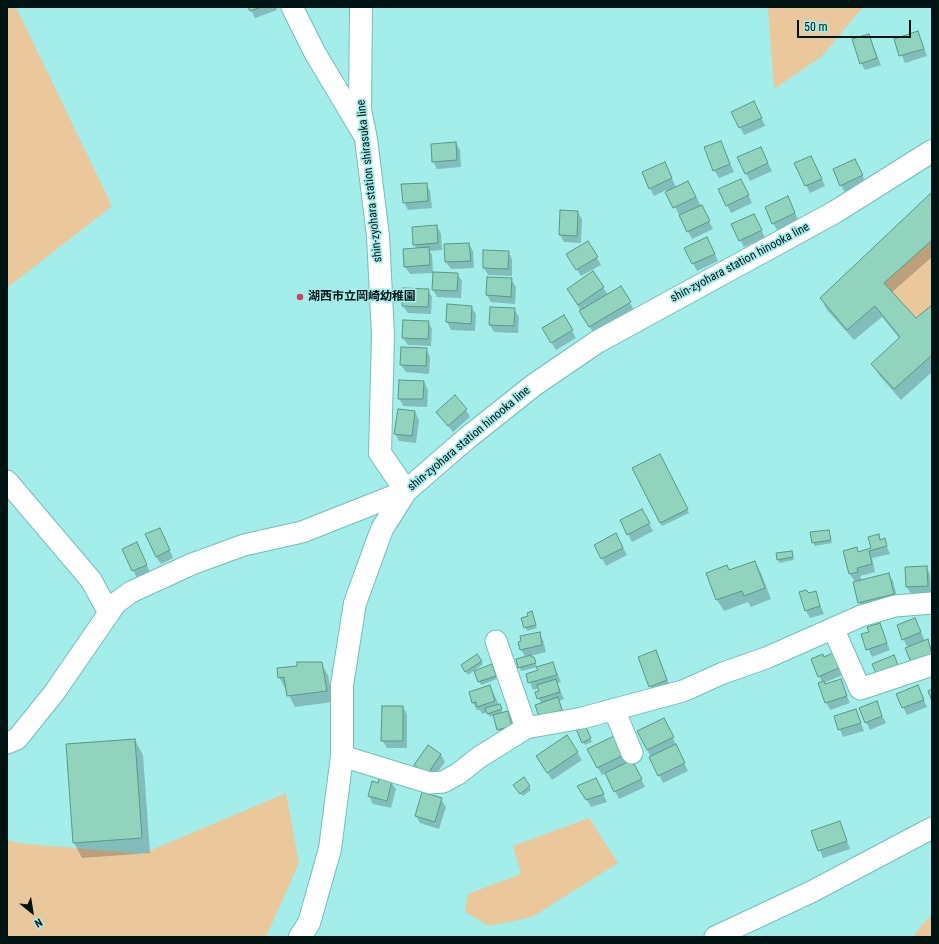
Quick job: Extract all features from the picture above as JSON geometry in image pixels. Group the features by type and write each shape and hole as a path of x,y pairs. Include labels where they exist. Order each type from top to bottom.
{"main road":[{"name":"shin-zyohara station shirasuka line","path":"361,7 360,110 366,139 378,236 383,335 380,453 406,491"},
{"name":"shin-zyohara station hinooka line","path":"300,937 309,923 330,849 342,756 342,685 355,603 382,529 406,491 466,439 534,385 597,342 835,212 932,150"}],"street":[{"path":"292,7 315,53 366,139"},
{"path":"7,481 91,580 109,613"},
{"path":"7,743 17,739 40,710 116,603 131,592 192,564 244,545 302,532 406,491"},
{"path":"342,756 430,783 443,782 458,774 478,758 526,728 582,718 683,691 723,673 766,658 861,616 895,606 932,603"},
{"path":"833,628 860,689 932,665"},
{"path":"496,640 526,728"},
{"path":"614,709 632,753"},
{"path":"715,937 811,892 932,828"}],"shaded area":[{"path":"7,7 16,7 112,206 7,288"},
{"path":"768,7 863,7 822,56 774,89"},
{"path":"932,240 932,305 916,318 884,283"},
{"path":"286,793 299,863 266,937 7,937 7,840 18,843 142,854"},
{"path":"589,818 618,863 532,917 489,926 465,912 468,894 521,874 513,846"},
{"path":"932,914 932,937 913,937 923,924"}],"building":[{"path":"248,7 262,7 250,11"},
{"path":"918,31 924,49 899,56 894,39"},
{"path":"869,34 877,58 860,64 852,39"},
{"path":"754,101 762,118 739,128 731,112"},
{"path":"721,141 730,164 713,171 704,147"},
{"path":"456,142 457,160 432,162 431,144"},
{"path":"761,147 768,163 745,174 737,157"},
{"path":"811,156 822,179 805,186 794,163"},
{"path":"855,159 863,175 840,186 833,169"},
{"path":"665,162 672,178 649,189 642,172"},
{"path":"741,179 749,195 726,206 718,189"},
{"path":"688,181 696,197 673,208 665,192"},
{"path":"427,183 428,201 403,203 401,184"},
{"path":"932,192 932,240 884,283 916,318 932,305 932,355 894,389 871,364 900,337 875,306 847,330 820,298"},
{"path":"788,196 795,213 772,224 765,207"},
{"path":"702,205 710,221 687,232 679,215"},
{"path":"560,210 578,211 577,236 559,235"},
{"path":"754,214 762,230 739,241 731,224"},
{"path":"437,225 438,243 413,245 412,227"},
{"path":"707,237 715,254 692,264 684,248"},
{"path":"588,241 598,257 576,270 566,254"},
{"path":"469,243 471,261 445,262 444,244"},
{"path":"429,247 430,265 404,267 403,249"},
{"path":"483,250 509,251 508,269 483,268"},
{"path":"593,271 604,287 578,305 567,289"},
{"path":"433,272 458,273 457,291 432,290"},
{"path":"487,277 512,278 511,297 486,295"},
{"path":"621,286 631,302 589,327 579,311"},
{"path":"403,288 429,289 428,307 402,306"},
{"path":"447,304 472,306 471,324 446,322"},
{"path":"490,307 515,308 514,326 489,325"},
{"path":"564,315 573,330 551,343 542,328"},
{"path":"403,320 429,321 428,339 402,338"},
{"path":"401,347 427,348 426,366 400,365"},
{"path":"399,380 424,381 423,399 398,399"},
{"path":"455,395 467,409 448,426 436,412"},
{"path":"398,409 415,411 412,436 394,434"},
{"path":"660,454 688,509 660,523 632,468"},
{"path":"642,509 650,523 627,535 620,520"},
{"path":"160,528 170,550 156,557 145,534"},
{"path":"829,530 831,540 812,543 810,532"},
{"path":"616,533 623,548 601,559 594,545"},
{"path":"879,534 880,540 885,538 887,546 869,551 872,564 857,568 858,572 849,574 843,551 857,547 858,552 871,548 868,537"},
{"path":"137,542 147,565 132,571 122,549"},
{"path":"792,551 793,557 777,560 776,553"},
{"path":"755,561 765,588 744,596 742,591 716,600 706,573 727,565 729,570"},
{"path":"927,566 928,586 906,587 905,567"},
{"path":"889,573 894,594 858,603 853,582"},
{"path":"806,590 809,593 816,591 820,606 805,611 799,592"},
{"path":"532,611 536,625 524,628 521,618 528,616 527,613"},
{"path":"915,618 921,632 902,640 897,625"},
{"path":"880,623 887,643 866,650 861,634 869,632 867,627"},
{"path":"540,632 542,645 520,650 518,642 521,641 520,636"},
{"path":"928,639 932,654 911,662 905,648"},
{"path":"656,650 667,680 649,687 638,657"},
{"path":"835,652 841,667 818,677 811,659 823,654 824,657"},
{"path":"477,654 482,661 465,672 461,665"},
{"path":"531,655 531,657 534,657 536,663 518,668 516,659"},
{"path":"894,655 900,670 878,678 872,664"},
{"path":"297,662 322,662 327,691 287,696 284,677 278,678 277,668 297,666"},
{"path":"553,662 557,675 528,683 526,674 538,670 536,667"},
{"path":"492,664 496,676 478,682 474,671"},
{"path":"556,679 560,692 537,699 535,692 539,691 537,685"},
{"path":"841,679 847,696 825,703 818,683 824,681 825,684"},
{"path":"490,685 495,701 477,707 476,702 472,703 469,692"},
{"path":"918,685 924,700 902,708 896,694"},
{"path":"932,689 932,701 928,691"},
{"path":"558,697 562,710 539,717 535,705"},
{"path":"877,701 882,716 865,723 859,708"},
{"path":"500,704 502,709 487,714 485,708"},
{"path":"382,706 403,706 403,741 381,741"},
{"path":"856,709 861,723 838,730 834,716"},
{"path":"508,711 512,726 497,730 493,715"},
{"path":"664,718 674,737 647,750 637,731"},
{"path":"585,725 591,738 582,743 576,729"},
{"path":"567,735 578,752 547,773 536,756"},
{"path":"614,736 624,755 597,768 587,749"},
{"path":"135,739 142,838 73,843 66,744"},
{"path":"676,744 685,763 658,776 649,757"},
{"path":"428,745 441,754 427,775 414,765"},
{"path":"632,760 642,779 614,792 605,773"},
{"path":"524,777 530,786 520,794 513,785"},
{"path":"379,778 392,781 387,801 368,796 372,781 378,783"},
{"path":"596,778 604,794 586,800 577,786"},
{"path":"422,792 442,798 435,822 415,816"},
{"path":"840,821 847,841 818,851 811,831"}],"place":[{"name":"湖西市立岡崎幼稚園","path":"300,297"}]}
